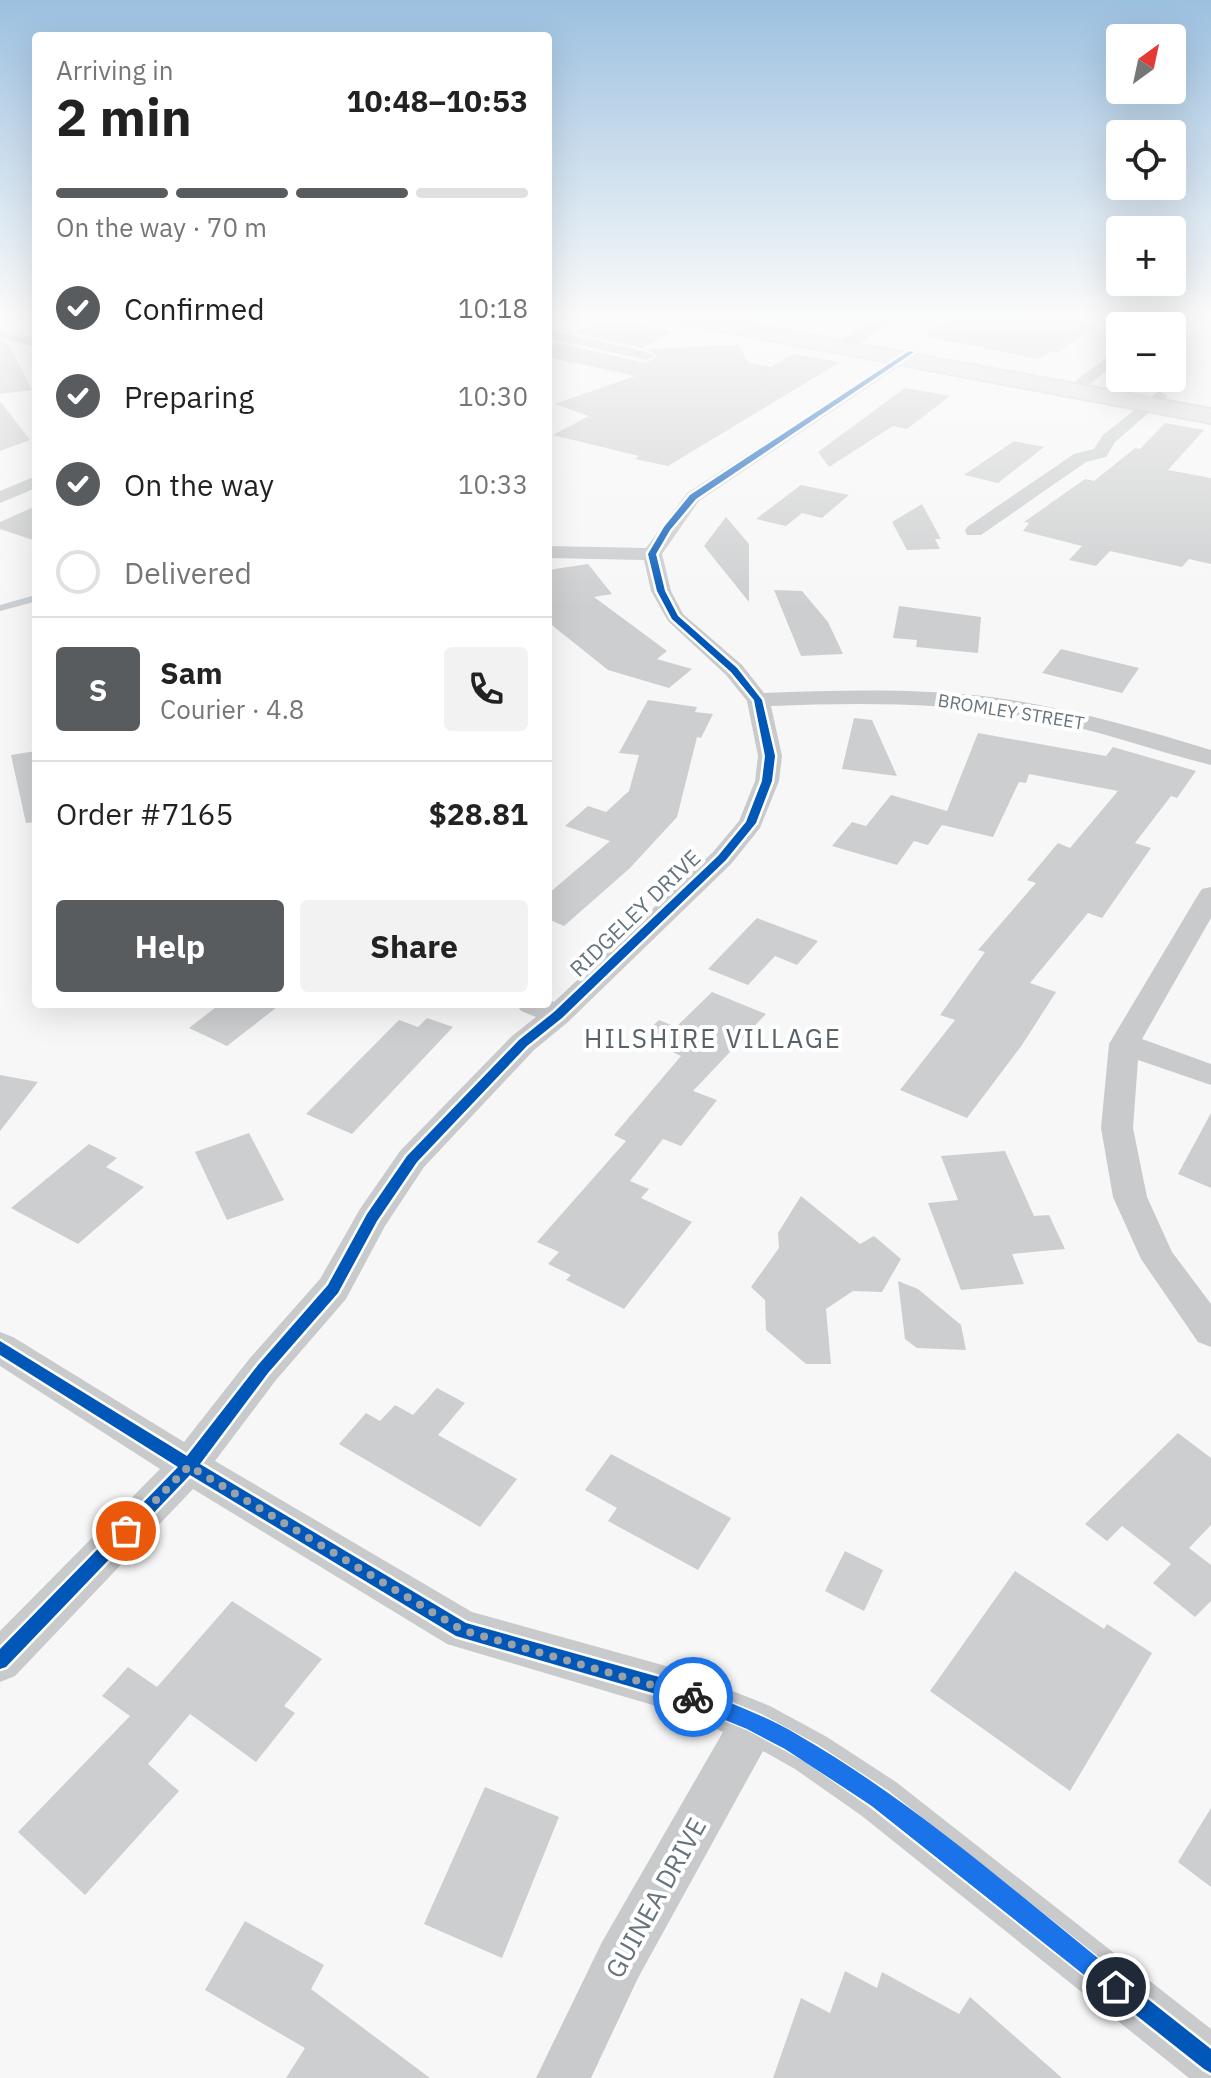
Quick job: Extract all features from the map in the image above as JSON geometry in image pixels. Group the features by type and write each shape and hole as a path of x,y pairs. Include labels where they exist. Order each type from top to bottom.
{"street":[{"path":"552,552 652,554 667,529 693,497 816,415"},
{"path":"974,531 1080,458 1100,453 1109,439 1137,415"},
{"path":"0,477 32,484"},
{"path":"0,498 32,484"},
{"name":"RIDGELEY DRIVE","path":"552,1003 722,858 751,823 767,781 770,756 758,700 734,670 675,617 661,591 652,554"},
{"name":"BROMLEY STREET","path":"758,700 860,696 963,701 1035,712 1135,734 1211,758"},
{"path":"1211,895 1124,1044 1117,1128 1130,1197 1158,1259 1211,1332"},
{"name":"RIDGELEY DRIVE","path":"0,1661 189,1466 263,1369 333,1289 372,1218 412,1159 523,1043 544,1010"},
{"path":"1124,1044 1211,1075"},
{"path":"0,1347 189,1466 462,1630 677,1691 754,1722 811,1753 879,1799 1211,2062"},
{"name":"GUINEA DRIVE","path":"563,2078 620,1960 754,1722"}],"building":[{"path":"0,415 11,415 30,440 0,451"},
{"path":"586,415 752,415 668,466 553,435 589,416"},
{"path":"868,415 925,415 907,429 893,426 829,467 818,452"},
{"path":"1165,423 1204,430 1168,470 1211,478 1211,564 1189,559 1182,567 1110,551 1096,566 1069,560 1082,546 1023,531 1029,523 1024,522 1085,479 1094,481 1135,448 1140,449"},
{"path":"1014,441 1044,447 998,483 964,475"},
{"path":"801,485 849,495 822,518 802,513 786,526 756,519"},
{"path":"922,504 941,539 935,539 940,549 907,550 892,522"},
{"path":"32,508 32,540 0,529 0,522"},
{"path":"726,517 749,544 749,602 704,546"},
{"path":"588,564 612,594 594,597 667,651 657,659 692,669 669,688 608,670 552,625 552,569"},
{"path":"774,590 802,591 828,622 843,654 801,656"},
{"path":"899,606 981,617 978,653 916,647 917,640 893,638"},
{"path":"1061,649 1139,668 1122,693 1042,673"},
{"path":"648,700 697,707 695,712 713,714 701,738 697,737 677,817 630,868 564,926 552,921 552,891 610,841 565,826 588,806 606,812 629,791 639,755 619,753"},
{"path":"854,718 872,720 897,776 842,769"},
{"path":"978,733 1106,756 1113,747 1196,771 1177,798 1171,796 1135,843 1151,848 1102,918 1088,913 1030,983 1056,992 1022,1045 967,1118 900,1090 955,1020 940,1015 985,952 978,950 1036,883 1027,880 1058,843 1070,848 1118,791 1029,774 1026,783 1019,782 993,837 942,825 928,845 914,841 897,865 832,846 852,822 866,826 891,795 947,811"},
{"path":"32,752 32,822 26,823 11,755"},
{"path":"757,918 818,941 797,965 775,956 748,985 708,969"},
{"path":"712,992 766,1014 693,1091 717,1100 681,1146 663,1139 630,1181 649,1189 641,1198 692,1222 624,1309 566,1280 571,1275 548,1264 559,1252 537,1242 626,1141 614,1135 681,1056 641,1037 659,1020 676,1027"},
{"path":"215,1008 276,1008 227,1046 189,1028"},
{"path":"427,1018 453,1027 352,1134 306,1114 399,1020 418,1027"},
{"path":"0,1075 38,1082 0,1131"},
{"path":"1211,1113 1211,1188 1178,1174"},
{"path":"249,1133 284,1200 227,1220 195,1152"},
{"path":"89,1144 117,1158 106,1167 144,1187 78,1244 11,1208"},
{"path":"1005,1151 1034,1216 1049,1215 1065,1249 1012,1254 1024,1284 961,1290 928,1203 958,1200 941,1156"},
{"path":"801,1196 860,1244 874,1236 901,1259 882,1292 853,1291 826,1309 831,1364 806,1364 766,1330 765,1300 751,1287 779,1248 778,1233"},
{"path":"898,1281 918,1289 961,1325 966,1350 917,1348 905,1339"},
{"path":"437,1388 465,1403 438,1435 517,1479 480,1527 339,1444 366,1413 380,1421 395,1405 413,1415"},
{"path":"1178,1433 1211,1458 1211,1525 1189,1548 1211,1565 1211,1601 1195,1617 1153,1583 1171,1564 1122,1526 1107,1541 1085,1524"},
{"path":"611,1454 731,1518 698,1570 608,1521 617,1508 585,1490"},
{"path":"845,1551 883,1570 864,1611 825,1591"},
{"path":"1015,1571 1104,1629 1107,1624 1152,1653 1070,1791 930,1691"},
{"path":"232,1601 322,1659 284,1706 295,1713 256,1762 190,1714 148,1764 179,1791 85,1895 18,1832 130,1716 102,1696 128,1667 157,1687"},
{"path":"485,1787 559,1817 502,1958 424,1924"},
{"path":"1211,1808 1211,1887 1178,1862"},
{"path":"245,1921 324,1965 311,1989 430,2078 286,2078 305,2048 205,1990"},
{"path":"845,1971 877,1988 882,1972 959,2014 970,1997 1062,2078 773,2078 801,1998 830,2013"}],"waterway":[{"path":"0,608 32,599"}],"cycle path":[{"path":"0,1661 189,1466 263,1369 333,1289 372,1218 412,1159 523,1043 558,1015 722,858 751,823 767,781 770,756 758,700 734,670 675,617 661,591 652,554 667,529 693,497 816,415"},
{"path":"0,1347 189,1466 462,1630 677,1691 754,1722 811,1753 879,1799 1211,2062"}],"way so far":[{"path":"126,1531 189,1466 462,1630 693,1697"}],"district":[{"name":"HILSHIRE VILLAGE","path":"713,1039"}],"route":[{"path":"693,1697 754,1722 792,1742 879,1799 1116,1987"}]}
